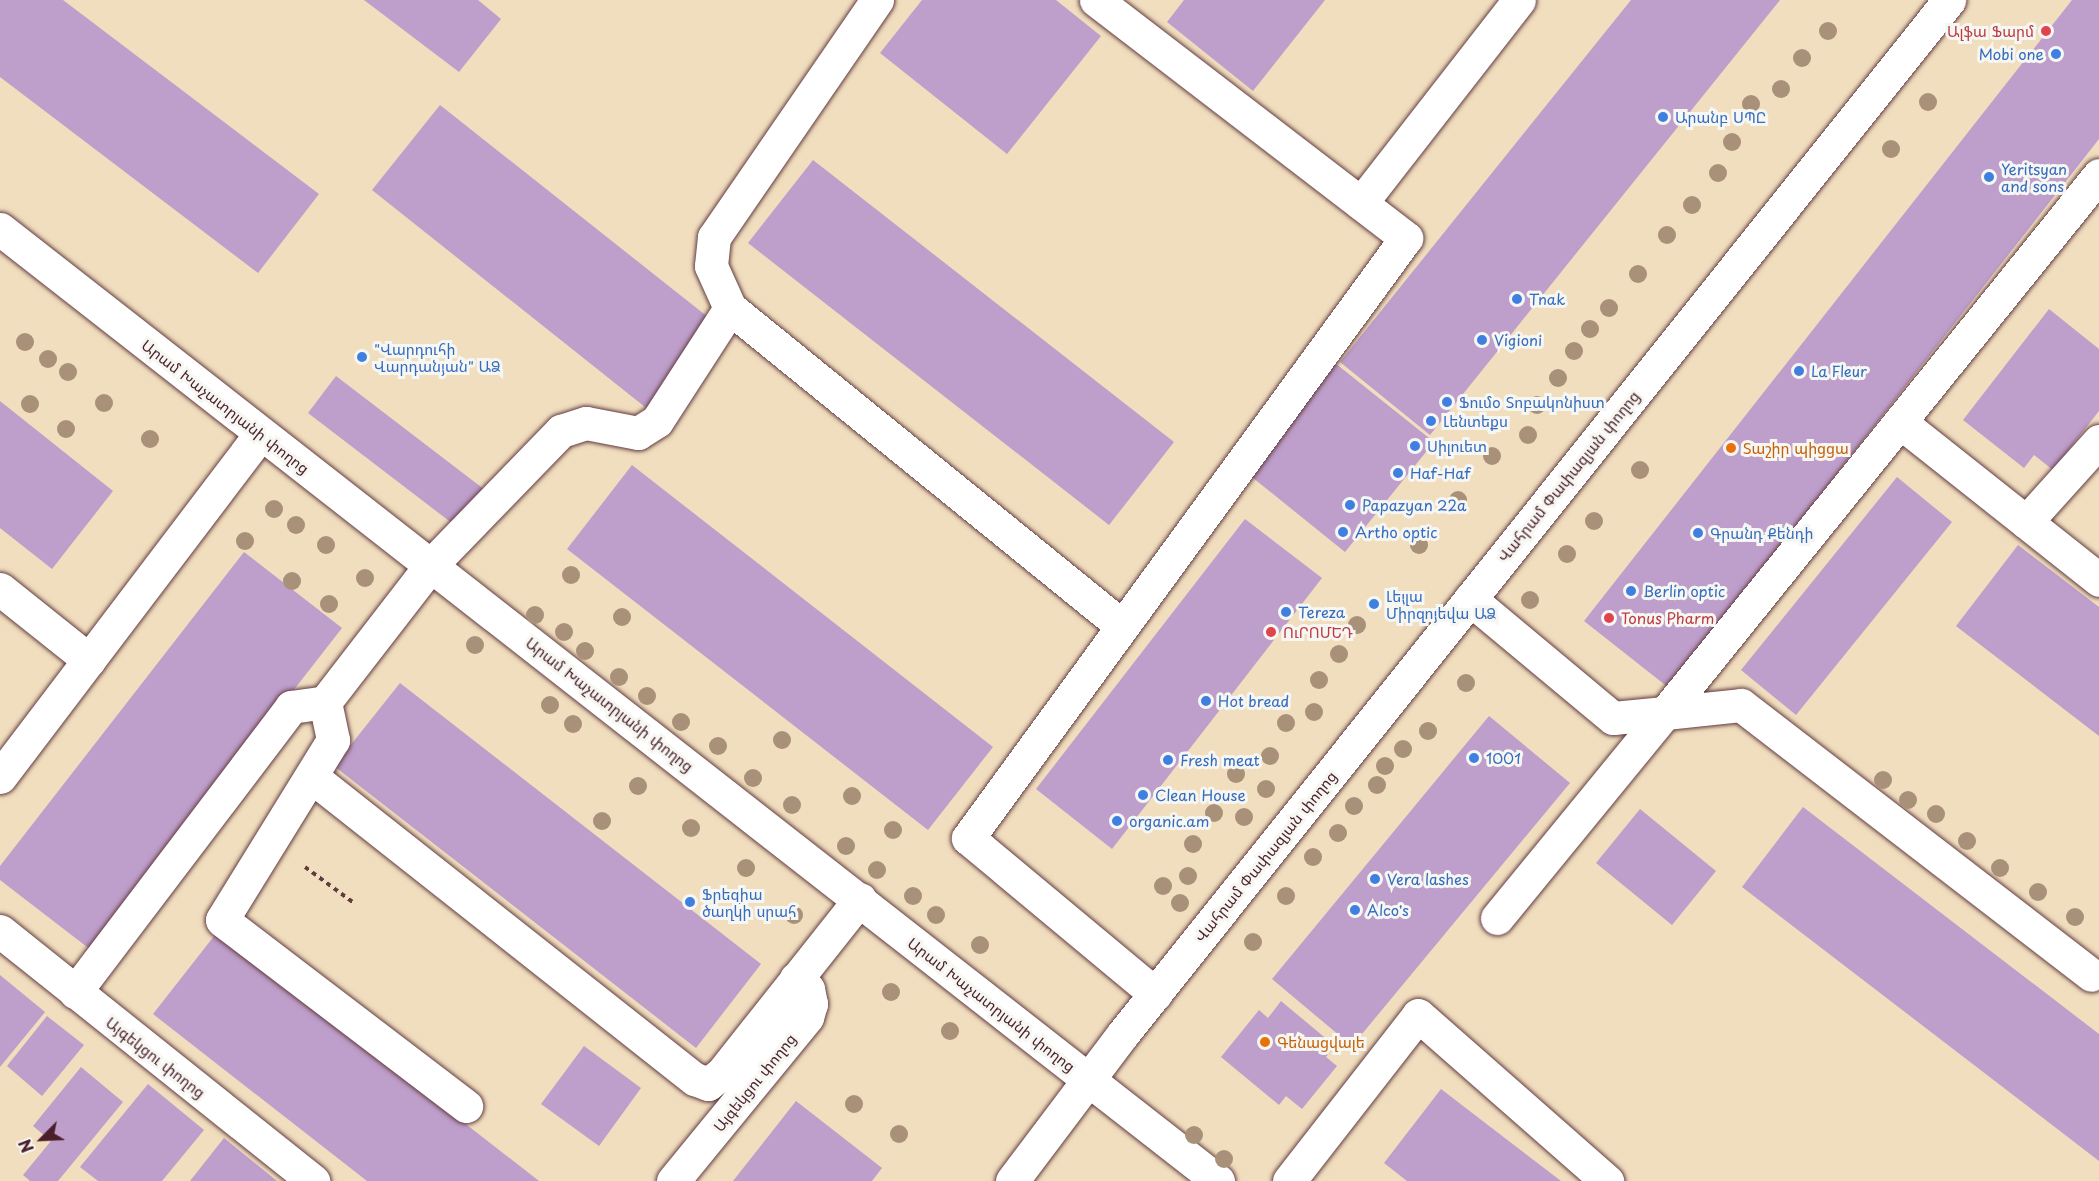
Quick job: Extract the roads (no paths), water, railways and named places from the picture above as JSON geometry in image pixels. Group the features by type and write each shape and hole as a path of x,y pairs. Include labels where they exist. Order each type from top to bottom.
{"street":[{"path":"877,0 714,237 711,266 730,308 1122,626"},
{"path":"1096,0 1406,238 968,838 1155,994"},
{"path":"1361,203 1519,0"},
{"name":"Վահրամ Փափազյան փողոց","path":"1012,1181 1155,994 1949,0"},
{"path":"1497,918 2099,175"},
{"name":"Արամ Խաչատրյանի փողոց","path":"0,229 1218,1181"},
{"path":"75,992 291,707 326,702 431,565 561,430 586,423 638,433 657,421 730,308"},
{"path":"1900,422 2099,580"},
{"path":"0,777 260,434"},
{"path":"2026,522 2099,441"},
{"path":"0,590 89,660"},
{"path":"1470,599 1613,718 1742,705 2091,975"},
{"path":"326,702 333,740 222,920 466,1106"},
{"path":"312,777 695,1079 708,1084 722,1073 860,900"},
{"name":"Այգեկցու փողոց","path":"0,931 313,1181"},
{"name":"Այգեկցու փողոց","path":"673,1181 807,1017 811,1004 808,989 796,980"},
{"path":"1289,1181 1418,1015 1607,1181"}],"place":[{"name":"Ալֆա Ֆարմ","path":"2046,31"},
{"name":"Mobi one","path":"2056,54"},
{"name":"Արանբ ՍՊԸ","path":"1663,117"},
{"name":"Yeritsyan and sons","path":"1989,177"},
{"name":"Tnak","path":"1517,299"},
{"name":"Vigioni","path":"1482,340"},
{"name":"\"Վարդուհի Վարդանյան\" ԱՁ","path":"362,357"},
{"name":"La Fleur","path":"1799,371"},
{"name":"Ֆումօ Տոբակոնիստ","path":"1447,402"},
{"name":"Լենտեքս","path":"1431,421"},
{"name":"Սիլուետ","path":"1415,446"},
{"name":"Տաշիր պիցցա","path":"1731,448"},
{"name":"Haf-Haf","path":"1398,473"},
{"name":"Papazyan 22a","path":"1350,505"},
{"name":"Artho optic","path":"1343,532"},
{"name":"Գրանդ Քենդի","path":"1698,533"},
{"name":"Berlin optic","path":"1631,591"},
{"name":"Լեյլա Միրզոյեվա ԱՁ","path":"1374,604"},
{"name":"Tereza","path":"1286,612"},
{"name":"Tonus Pharm","path":"1609,618"},
{"name":"ՈւՐՈՄԵԴ","path":"1271,632"},
{"name":"Hot bread","path":"1206,701"},
{"name":"1001","path":"1474,758"},
{"name":"Fresh meat","path":"1168,760"},
{"name":"Clean House","path":"1143,795"},
{"name":"organic.am","path":"1117,821"},
{"name":"Vera lashes","path":"1375,879"},
{"name":"Ֆրեզիա ծաղկի սրահ","path":"690,902"},
{"name":"Alco's","path":"1355,910"},
{"name":"Գենացվալե","path":"1265,1042"}]}
